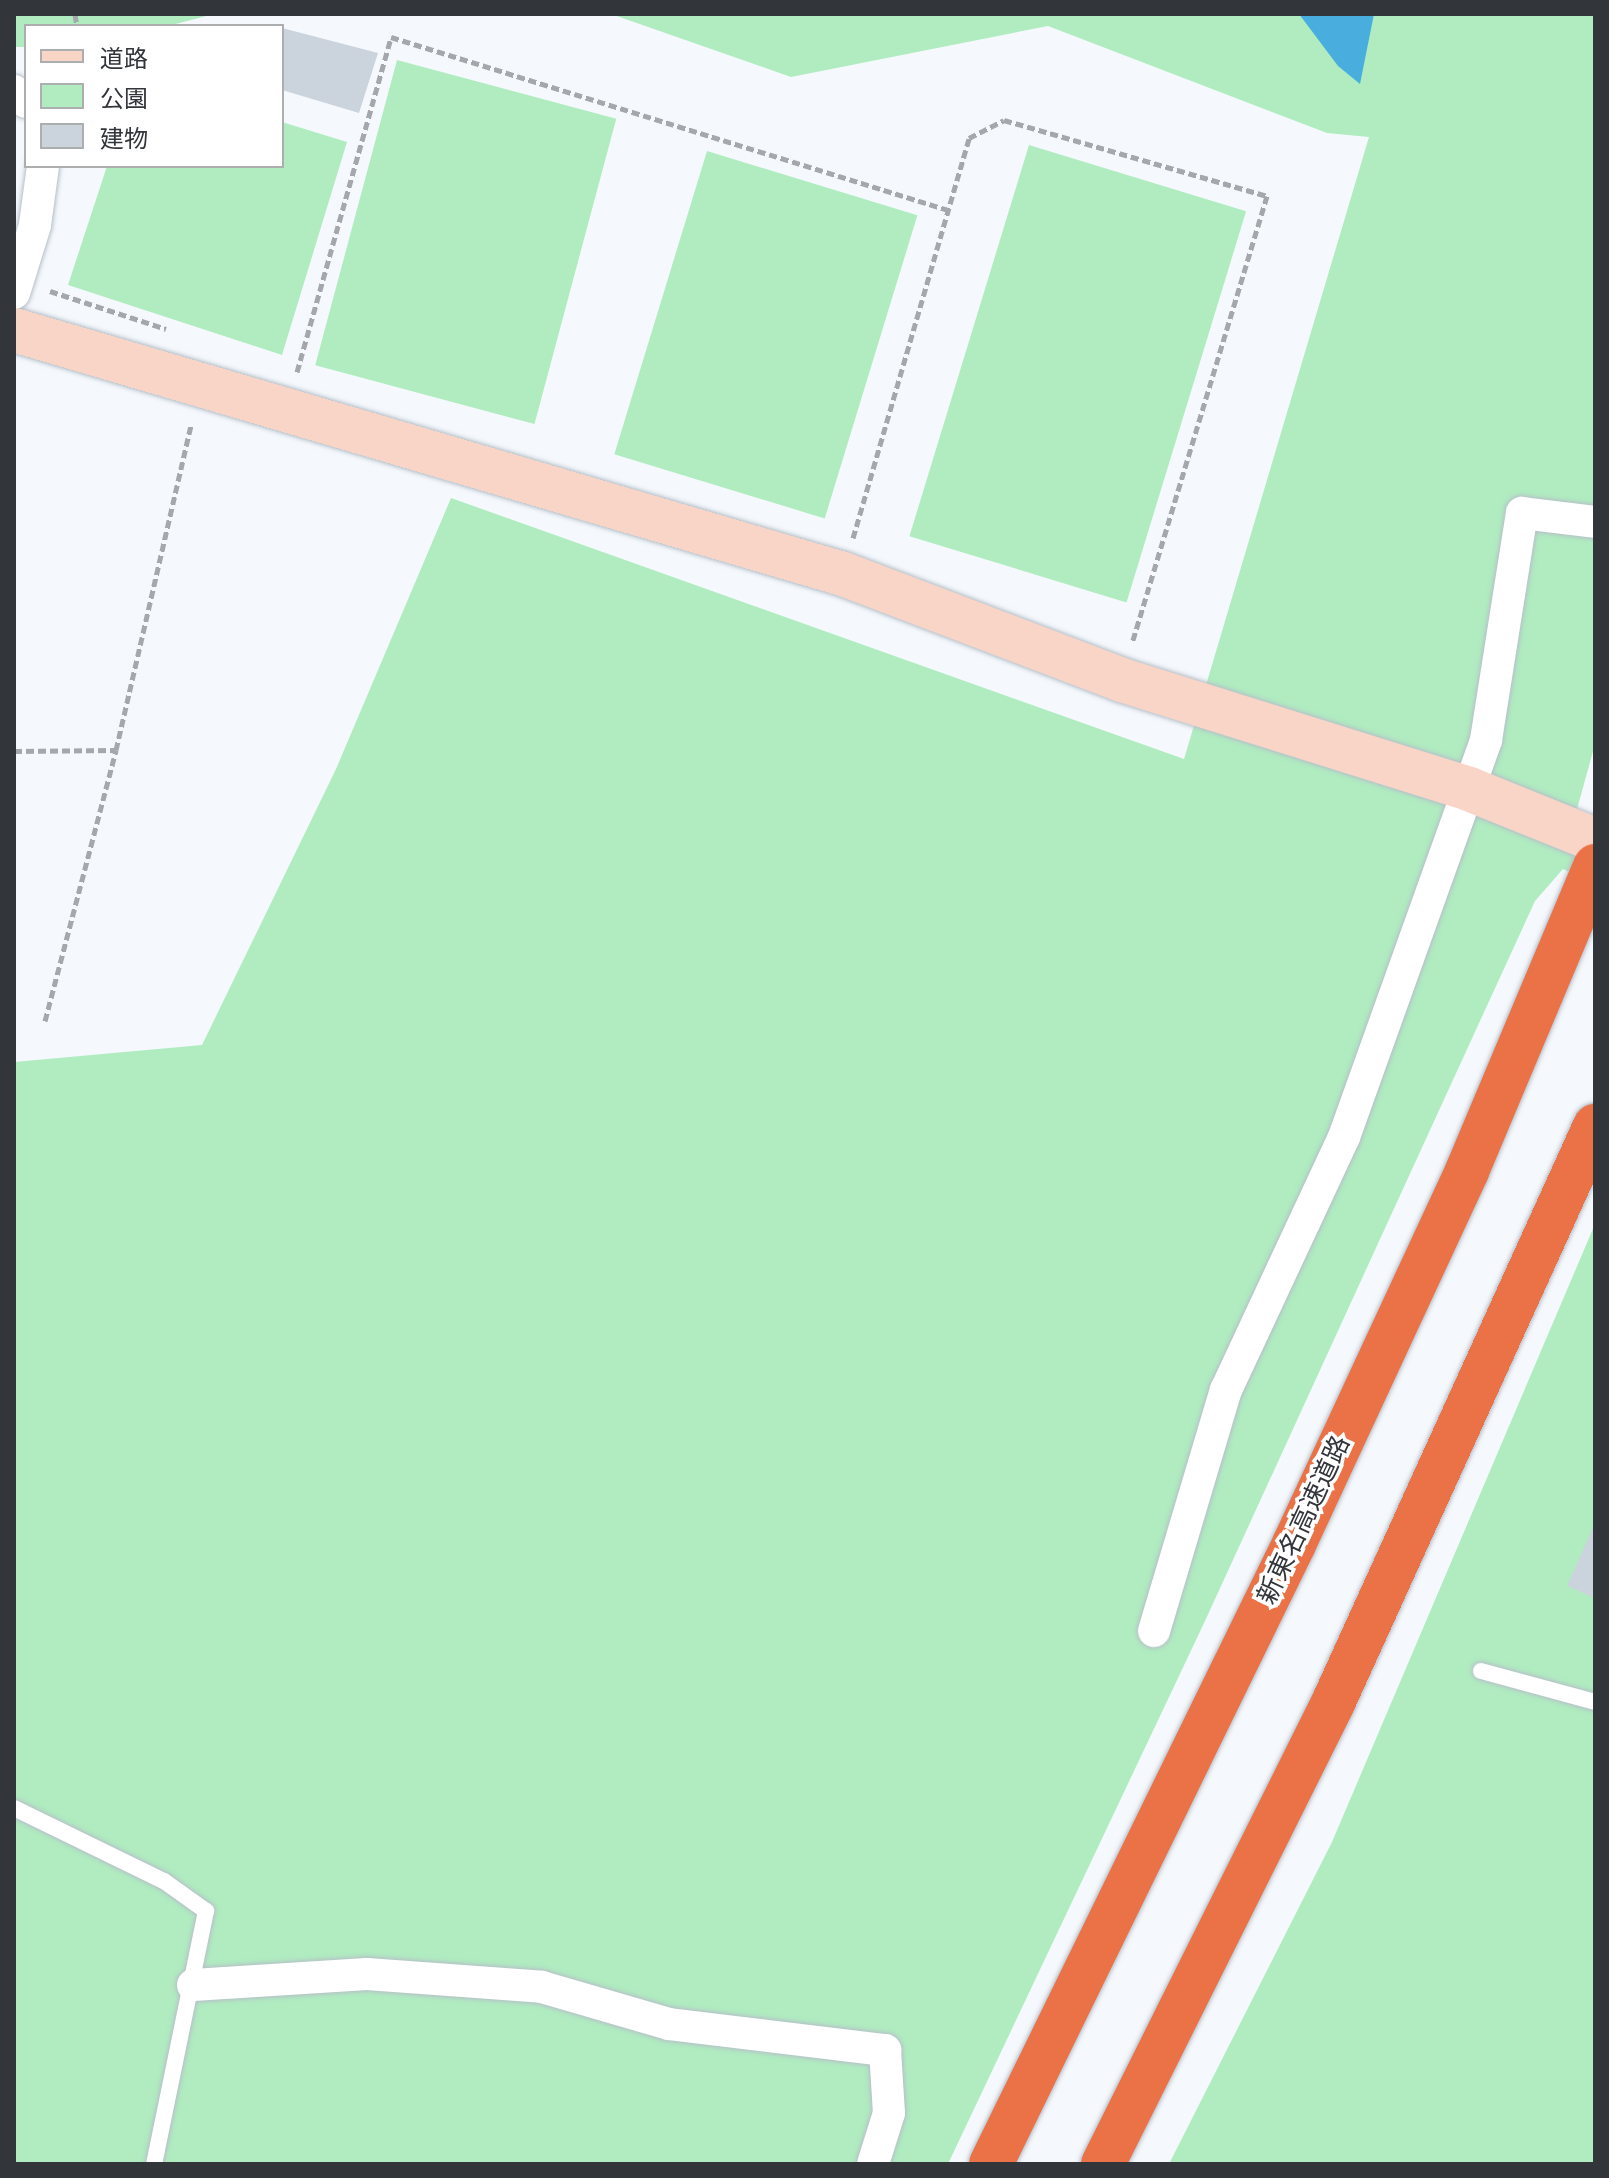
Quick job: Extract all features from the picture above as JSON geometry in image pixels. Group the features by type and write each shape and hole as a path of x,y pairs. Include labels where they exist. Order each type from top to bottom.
{"highway":[{"name":"新東名高速道路","path":"991,2164 1301,1529 1467,1171 1595,866"},
{"path":"1103,2164 1333,1703 1595,1126"}],"street":[{"path":"14,292 35,225 43,168"},
{"path":"14,330 843,574 1122,680 1480,795 1595,840"},
{"path":"1154,1631 1226,1390 1344,1137 1480,795 1522,513 1595,522"},
{"path":"193,1985 367,1974 542,1987 669,2024 885,2050 889,2113 873,2164"}],"lane":[{"path":"1481,1671 1595,1702"},
{"path":"14,1808 164,1881 206,1911 154,2164"}],"path":[{"path":"282,367 297,372 391,37 948,210"},
{"path":"843,574 969,138 1004,120 1267,196 1122,680"},
{"path":"14,292 43,289 178,333"},
{"path":"45,1021 116,750 200,385"},
{"path":"14,751 116,750"}],"green space":[{"path":"14,14 214,14 176,24 24,24 24,47 14,47"},
{"path":"611,14 1595,14 1595,744 1571,831 1595,884 1563,869 1535,901 1205,1621 948,2164 14,2164 14,1062 202,1045 336,769 451,498 1184,759 1369,137 1327,133 1048,26 791,77"},
{"path":"397,60 616,119 534,424 315,365"},
{"path":"284,123 347,142 282,355 68,285 106,168 284,168"},
{"path":"1029,145 1246,211 1127,602 909,536"},
{"path":"707,151 917,215 825,518 614,454"},
{"path":"1595,1224 1595,2164 1169,2164 1332,1842"}],"water":[{"path":"1299,14 1374,14 1360,84 1338,66"}],"building":[{"path":"284,29 378,53 359,113 284,91"},
{"path":"1595,1523 1595,1598 1567,1586"}]}
